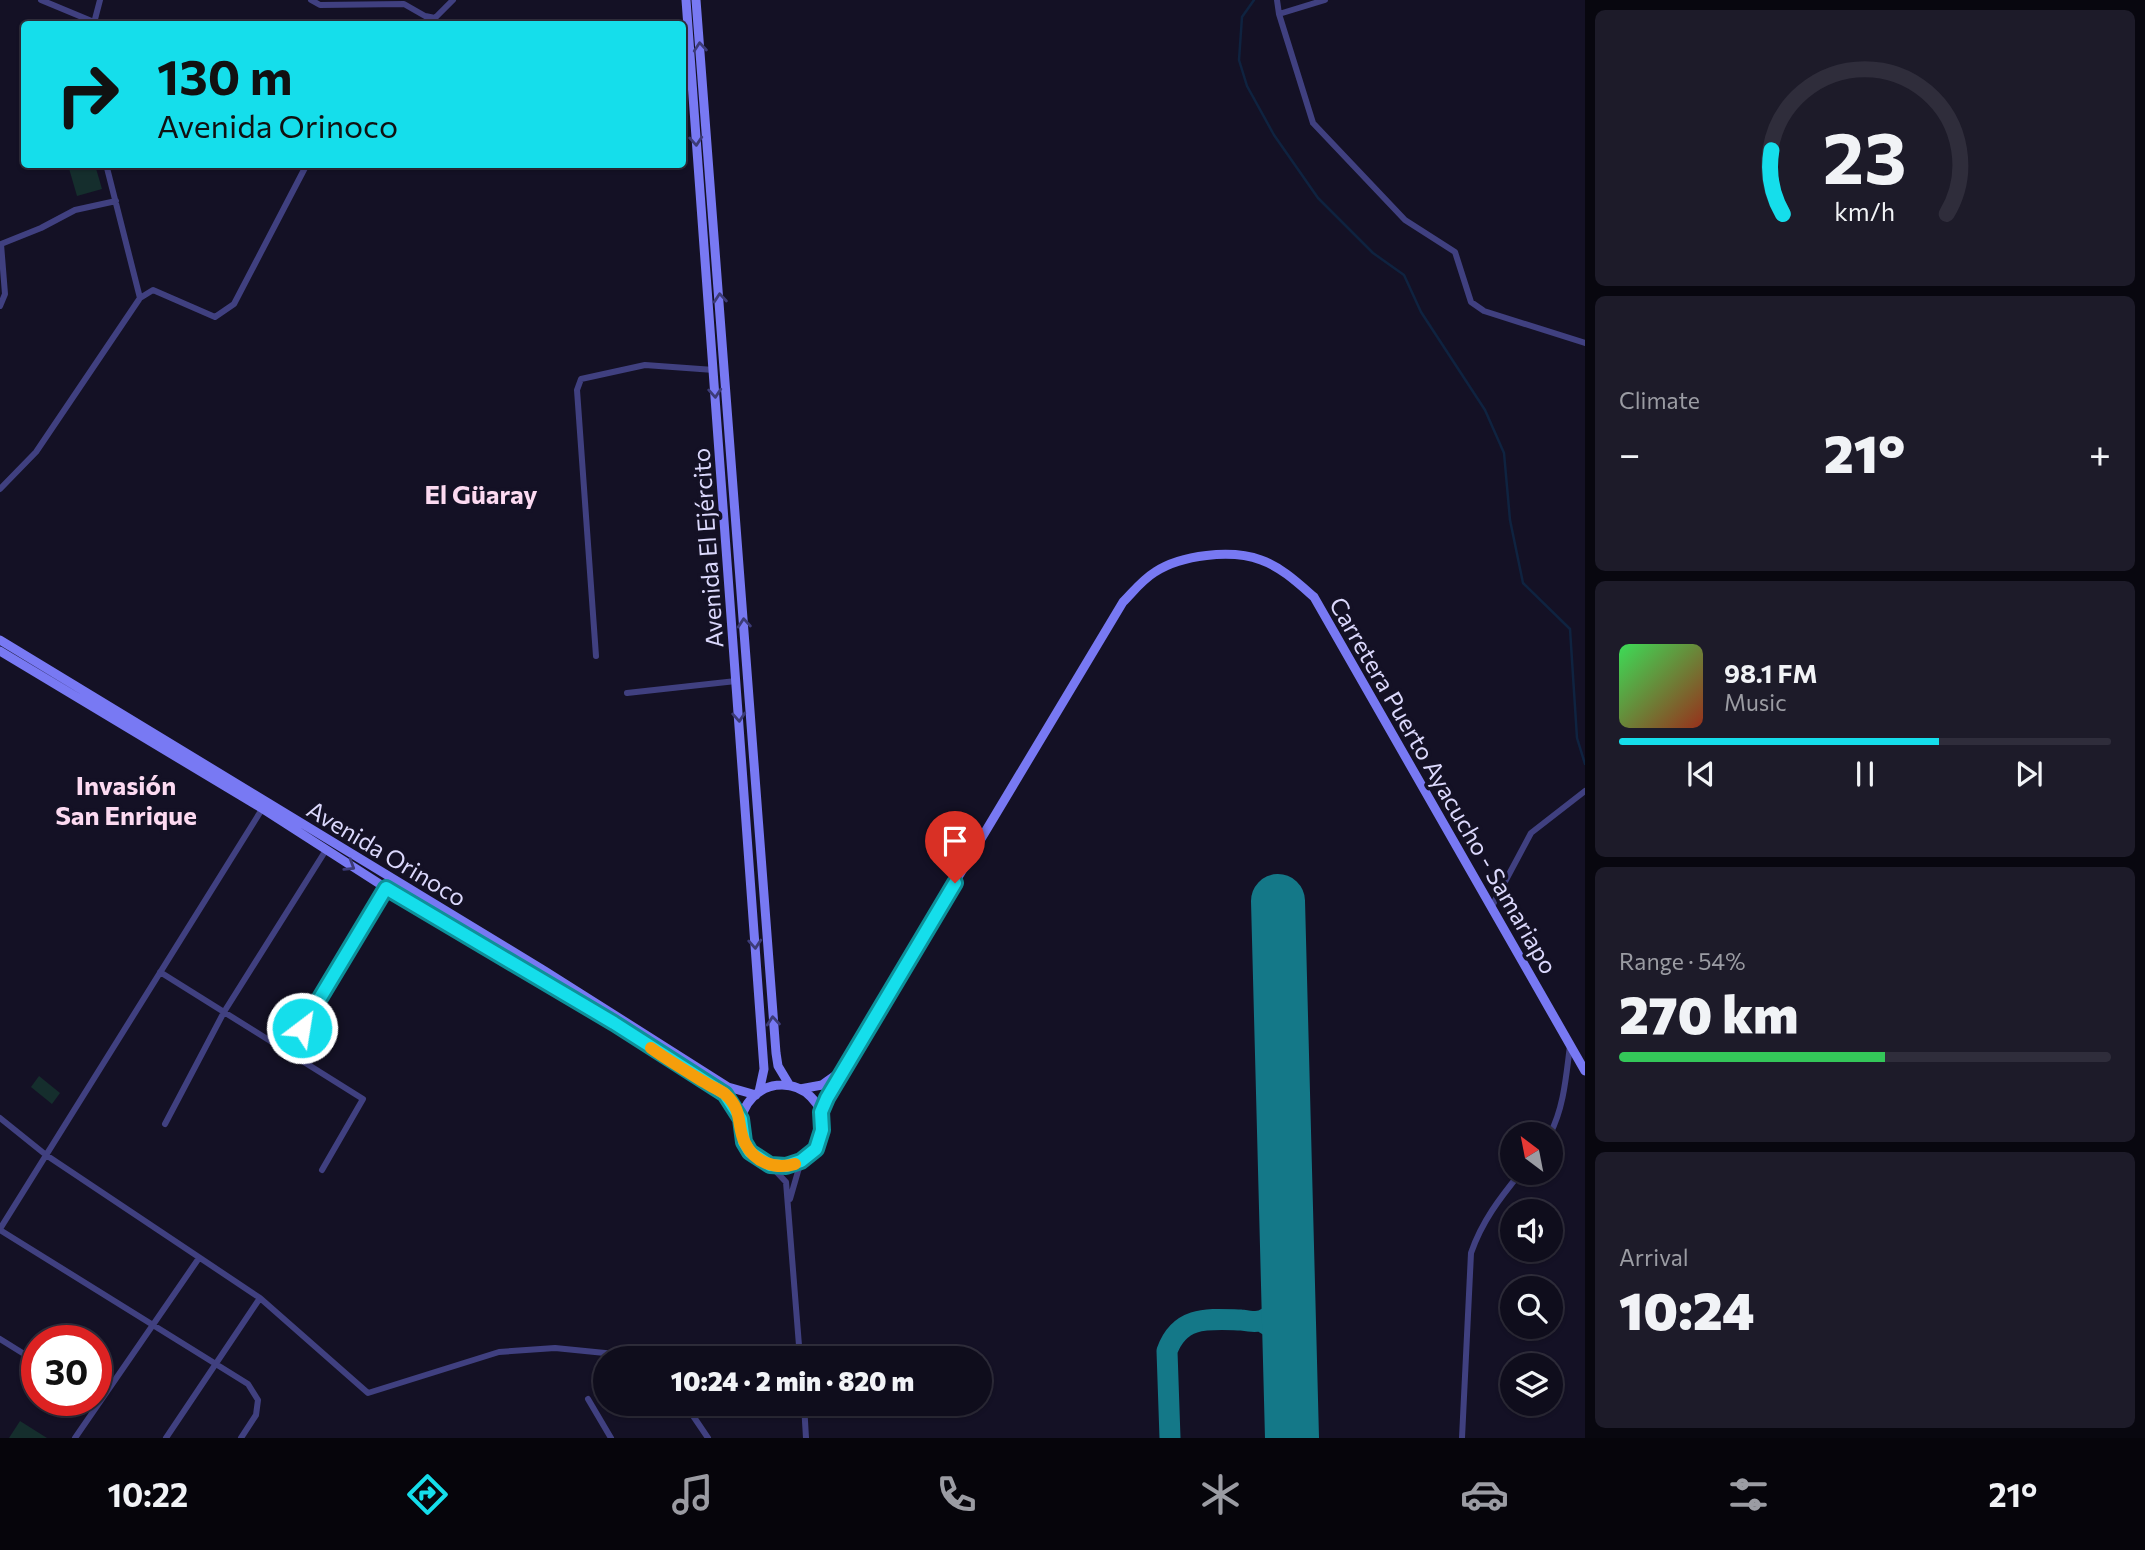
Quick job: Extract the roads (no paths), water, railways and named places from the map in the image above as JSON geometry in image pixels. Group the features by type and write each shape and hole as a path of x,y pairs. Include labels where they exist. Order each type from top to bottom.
{"street":[{"path":"41,0 89,21"},
{"path":"95,21 100,0"},
{"path":"311,0 320,5 404,4 425,16 435,18"},
{"path":"432,21 453,0"},
{"name":"Avenida El Ejército","path":"686,0 764,1069 757,1093"},
{"name":"Avenida El Ejército","path":"696,0 776,1053 778,1066 790,1086"},
{"path":"1277,0 1313,123 1405,220 1455,252 1471,302 1484,311 1585,343"},
{"path":"1279,14 1325,0"},
{"path":"107,168 140,298"},
{"path":"0,489 36,452 140,298 153,290 215,317 234,304 305,168"},
{"path":"0,306 5,294 1,244 41,229 75,210 116,201"},
{"path":"596,656 577,390 581,379 645,365 714,370"},
{"name":"Carretera Puerto Ayacucho - Samariapo","path":"821,1112 843,1069 1123,603 1156,571 1205,555 1260,559 1289,575 1314,597 1585,1071"},
{"name":"Avenida Orinoco","path":"0,640 728,1087 757,1093"},
{"name":"Avenida Orinoco","path":"0,650 265,805 326,850 386,888 614,1023 725,1094 741,1119"},
{"path":"627,693 736,681"},
{"path":"1491,908 1531,833 1585,791"},
{"path":"241,1438 256,1415 258,1401 248,1384 0,1230 265,805"},
{"path":"166,1124 224,1012 326,850"},
{"path":"288,1052 386,888"},
{"path":"160,972 363,1098 322,1170"},
{"path":"1556,1122 1564,1092 1570,1044"},
{"name":"Carretera Puerto Ayacucho - Samariapo","path":"800,1089 822,1085 843,1069"},
{"path":"770,1165 786,1166 801,1161 816,1149 820,1140 821,1112 809,1095 800,1089 774,1086 757,1093 746,1105 741,1119 744,1142 750,1152 770,1165 786,1182 799,1346"},
{"path":"0,1118 46,1155 260,1298 368,1393 499,1352 555,1348 593,1352"},
{"path":"789,1204 801,1161"},
{"path":"1462,1438 1471,1253 1479,1230 1510,1185"},
{"path":"112,1381 199,1258"},
{"path":"166,1438 260,1298"},
{"path":"0,1339 21,1352"},
{"path":"588,1399 611,1438"},
{"path":"85,1438 76,1436 88,1416"},
{"path":"693,1416 708,1438"},
{"path":"805,1416 806,1438"}],"waterway":[{"path":"1254,0 1242,17 1239,60 1247,86 1274,135 1318,198 1373,253 1404,275 1421,312 1485,410 1504,453 1510,520 1523,583 1570,629 1577,738 1585,764"}],"district":[{"name":"El Güaray","path":"481,493"},
{"name":"Invasión San Enrique","path":"126,799"}]}
